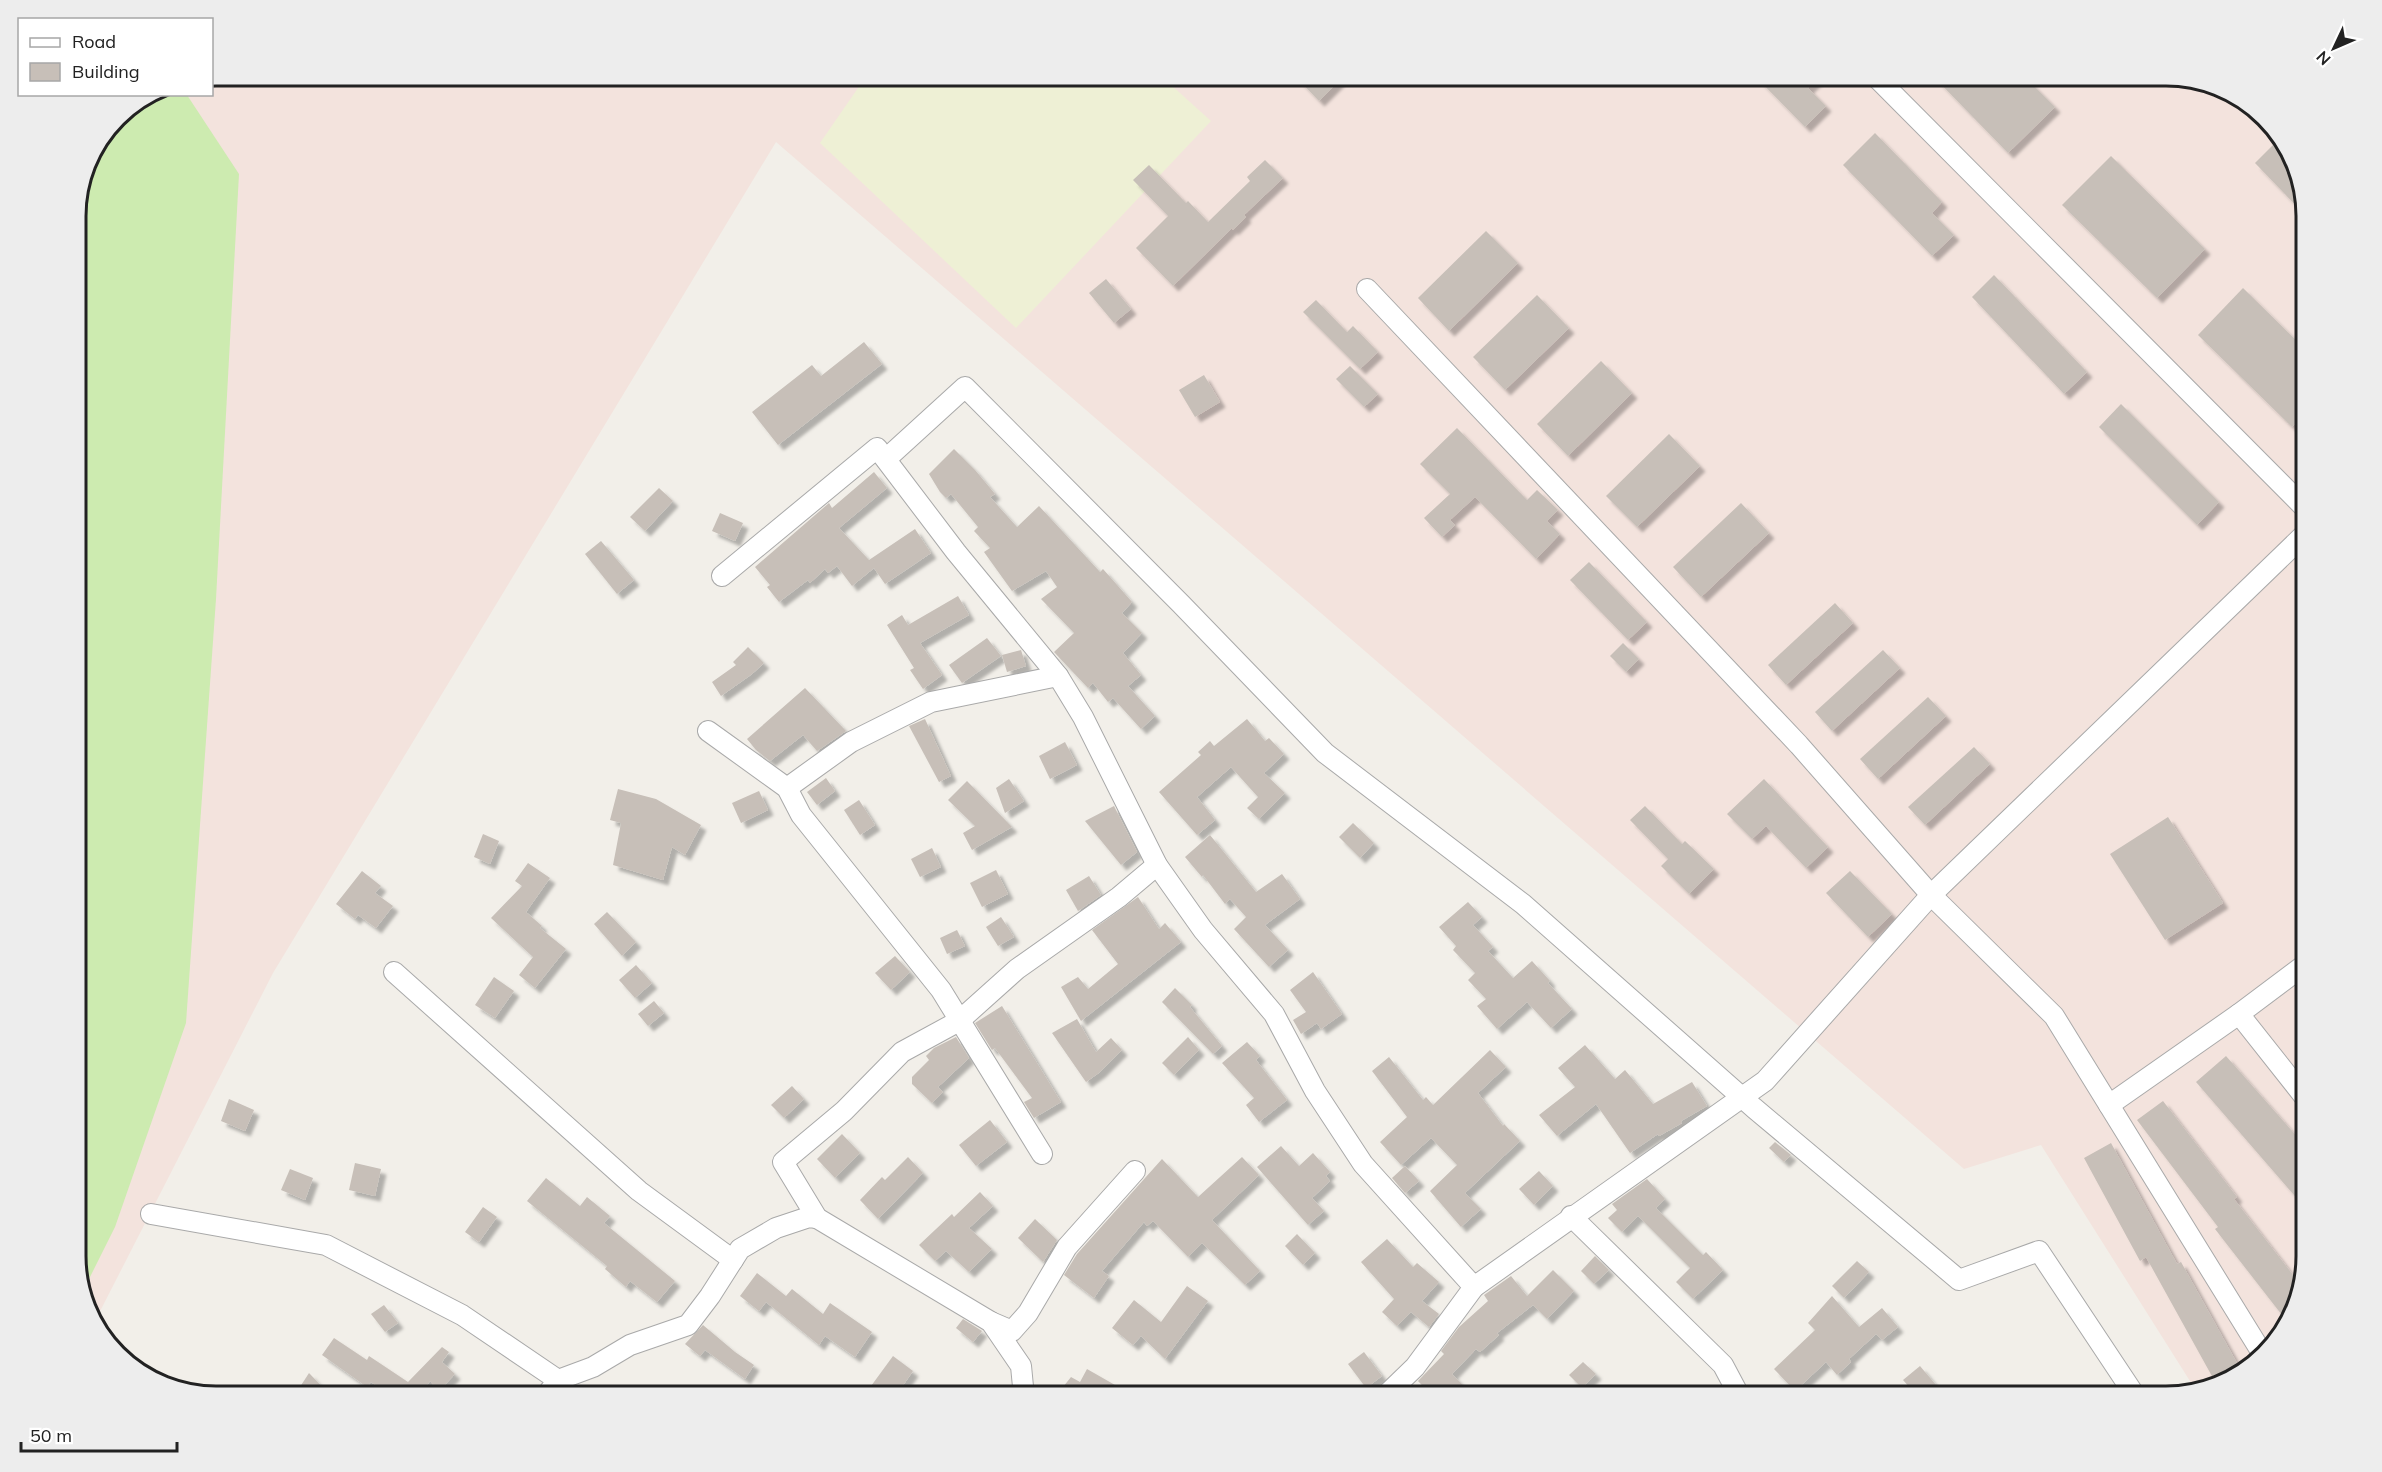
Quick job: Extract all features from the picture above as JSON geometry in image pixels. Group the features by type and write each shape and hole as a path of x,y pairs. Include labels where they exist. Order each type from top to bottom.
{"street":[{"path":"1885,86 2296,499"},
{"path":"1367,289 1799,745 1931,895 2054,1016 2259,1347"},
{"path":"886,459 965,387 1181,604 1325,753 1523,904 1742,1098 1959,1280 2039,1251 2129,1386"},
{"path":"722,576 877,448 956,552 1058,676 1083,717 1157,865 1203,930 1274,1014 1315,1091 1363,1164 1473,1287"},
{"path":"1395,1386 1415,1367 1473,1287 1570,1216 1764,1081 1931,895 2296,543"},
{"path":"787,788 851,742 931,702 1058,676"},
{"path":"708,731 787,788 801,815 941,990 1042,1154"},
{"path":"818,1218 783,1161 844,1111 902,1052 959,1021 1017,969 1119,897 1157,865"},
{"path":"2109,1105 2296,971"},
{"path":"394,972 639,1191 733,1260"},
{"path":"2239,1014 2296,1086"},
{"path":"553,1386 558,1380 593,1367 630,1345 688,1325 740,1249 776,1228 808,1217 818,1218 991,1322 1012,1331 1028,1313 1050,1272 1067,1247 1135,1171"},
{"path":"151,1214 326,1245 462,1315 558,1380"},
{"path":"1570,1216 1723,1365 1734,1386"},
{"path":"991,1322 1021,1366 1023,1386"}],"shaded area":[{"path":"213,86 2166,86 2200,90 2216,95 2246,112 2270,136 2290,174 2296,207 2295,1273 2287,1306 2270,1336 2246,1360 2216,1377 2192,1383 2041,1145 1964,1169 776,142 273,973 99,1313 90,1290 86,1265 86,207 92,174 107,143 136,112 164,96 213,96"}],"green space":[{"path":"859,86 1172,86 1211,121 1016,328 820,143"},
{"path":"164,96 188,96 239,174 216,599 186,1023 115,1227 88,1281 86,1265 86,207 92,174 112,136 136,112 158,99"}],"building":[{"path":"1305,86 1334,86 1319,101"},
{"path":"1765,86 1810,86 1808,88 1826,106 1805,127"},
{"path":"1943,86 2034,86 2055,107 2008,153"},
{"path":"1875,133 1942,202 1932,213 1954,235 1932,256 1843,165"},
{"path":"2274,144 2290,174 2296,205 2255,163"},
{"path":"2111,156 2205,249 2157,298 2062,205"},
{"path":"1265,160 1283,178 1244,215 1246,217 1233,230 1232,228 1173,286 1136,248 1168,216 1133,180 1149,165 1208,222 1250,181 1247,177"},
{"path":"1486,231 1518,263 1449,331 1418,298"},
{"path":"1994,275 2087,372 2064,394 1972,297"},
{"path":"1106,279 1131,309 1114,323 1089,293"},
{"path":"2243,288 2296,340 2296,423 2292,427 2198,335"},
{"path":"1537,295 1569,328 1505,390 1473,357"},
{"path":"1316,300 1347,332 1353,326 1378,352 1360,369 1303,312"},
{"path":"864,342 882,364 778,445 752,412 812,365 821,376"},
{"path":"1601,361 1632,393 1568,456 1537,424"},
{"path":"1350,366 1378,394 1364,407 1336,379"},
{"path":"1204,375 1220,402 1195,417 1179,390"},
{"path":"2121,404 2219,502 2197,525 2099,427"},
{"path":"1457,428 1527,500 1537,490 1558,510 1547,521 1560,534 1536,559 1475,497 1450,520 1455,525 1442,537 1424,518 1450,494 1420,464"},
{"path":"1669,434 1700,466 1637,527 1606,496"},
{"path":"954,449 995,494 990,497 1017,527 1039,506 1100,572 1103,569 1132,602 1122,613 1142,633 1123,653 1141,675 1128,686 1155,716 1141,729 1113,698 1108,702 1093,683 1088,688 1054,652 1074,633 1041,599 1057,587 1046,571 1012,591 984,552 990,548 974,531 978,527 951,494 946,498 940,492 929,474"},
{"path":"874,472 887,488 839,528 869,560 915,529 931,553 885,584 874,568 852,586 837,566 828,573 825,569 810,583 808,580 779,602 767,587 770,585 755,567 829,503 832,508"},
{"path":"659,488 673,501 645,531 630,517"},
{"path":"1741,503 1769,533 1701,597 1673,567"},
{"path":"720,513 743,523 735,541 712,531"},
{"path":"601,541 634,580 617,594 585,554"},
{"path":"1589,562 1647,622 1628,640 1570,580"},
{"path":"958,596 969,615 920,643 942,675 923,689 910,670 914,668 887,625 902,615 908,625"},
{"path":"1835,603 1853,623 1786,685 1768,665"},
{"path":"987,638 1001,656 962,683 949,665"},
{"path":"1623,643 1639,659 1626,672 1610,656"},
{"path":"748,647 764,663 721,696 712,682 736,665 733,662"},
{"path":"1021,650 1026,666 1007,672 1002,655"},
{"path":"1883,650 1900,668 1832,731 1815,712"},
{"path":"805,688 846,731 817,751 803,735 770,761 747,739"},
{"path":"1928,697 1946,716 1878,779 1860,759"},
{"path":"925,719 951,776 939,782 909,726"},
{"path":"1247,719 1265,741 1269,738 1284,754 1264,773 1285,793 1259,819 1247,808 1258,797 1231,767 1197,797 1215,820 1197,835 1159,792 1201,755 1198,752 1210,741 1214,746"},
{"path":"1065,742 1077,765 1050,779 1039,756"},
{"path":"1974,747 1990,764 1925,825 1908,807"},
{"path":"826,778 835,791 817,805 807,792"},
{"path":"1009,779 1024,801 1005,813 996,788"},
{"path":"1764,779 1828,847 1806,868 1766,826 1752,839 1727,814"},
{"path":"967,781 1012,827 972,850 963,833 975,826 948,800"},
{"path":"618,789 656,799 701,825 685,855 672,847 663,880 613,865 621,823 610,820"},
{"path":"759,791 768,810 741,823 732,803"},
{"path":"859,800 875,825 860,835 844,810"},
{"path":"1114,806 1137,852 1121,865 1085,821"},
{"path":"1645,806 1682,844 1685,841 1714,869 1689,894 1661,866 1668,859 1630,820"},
{"path":"2168,817 2223,903 2165,940 2110,854"},
{"path":"1353,823 1374,843 1360,858 1339,837"},
{"path":"483,834 499,841 490,864 474,857"},
{"path":"1210,835 1256,892 1282,874 1300,899 1265,925 1288,950 1269,967 1234,929 1246,917 1230,899 1225,904 1203,875 1202,877 1185,857"},
{"path":"932,848 941,867 920,877 911,859"},
{"path":"528,863 550,878 526,912 542,926 540,928 566,949 535,988 519,975 533,957 491,918 522,886 515,881"},
{"path":"996,870 1008,894 982,907 970,883"},
{"path":"362,871 381,886 375,893 393,906 376,928 358,915 355,919 336,904"},
{"path":"1850,871 1892,914 1868,937 1826,893"},
{"path":"1089,876 1101,895 1078,911 1066,890"},
{"path":"1138,897 1159,929 1165,923 1181,942 1081,1021 1061,987 1078,977 1088,989 1118,964 1092,930"},
{"path":"1468,902 1482,917 1473,925 1493,947 1488,951 1513,978 1532,961 1572,1009 1551,1028 1527,1002 1497,1029 1477,1006 1486,999 1468,980 1475,973 1453,950 1456,946 1439,927"},
{"path":"607,912 636,942 622,956 594,924"},
{"path":"1001,917 1014,937 998,946 986,927"},
{"path":"957,930 965,946 947,954 940,938"},
{"path":"895,956 910,972 891,990 875,973"},
{"path":"636,965 652,983 635,998 619,980"},
{"path":"1313,972 1342,1014 1321,1029 1317,1023 1301,1034 1293,1020 1306,1012 1290,990"},
{"path":"494,977 514,991 495,1018 475,1005"},
{"path":"1175,988 1192,1005 1190,1007 1222,1046 1213,1054 1162,1002"},
{"path":"654,1001 664,1013 648,1026 638,1014"},
{"path":"1002,1006 1061,1102 1034,1118 1024,1102 1032,1098 995,1048 992,1050 975,1023"},
{"path":"1077,1019 1096,1052 1111,1038 1122,1050 1100,1072 1086,1082 1052,1033"},
{"path":"956,1037 969,1058 938,1087 943,1092 932,1103 912,1084 912,1077 929,1060 926,1056 934,1048"},
{"path":"1188,1037 1199,1050 1174,1075 1162,1063"},
{"path":"1247,1042 1260,1056 1256,1060 1287,1100 1259,1122 1246,1105 1254,1098 1222,1063"},
{"path":"1585,1045 1615,1079 1625,1070 1653,1104 1692,1082 1707,1106 1630,1153 1596,1104 1557,1136 1539,1115 1575,1087 1558,1068"},
{"path":"1490,1050 1506,1067 1478,1093 1503,1126 1504,1124 1520,1141 1465,1193 1481,1209 1461,1227 1430,1191 1457,1165 1431,1138 1401,1165 1380,1142 1407,1117 1372,1071 1389,1057 1423,1100 1426,1097 1433,1105"},
{"path":"2226,1056 2296,1136 2296,1197 2196,1082"},
{"path":"792,1086 804,1099 784,1118 771,1105"},
{"path":"229,1099 254,1110 245,1131 221,1121"},
{"path":"2163,1101 2237,1197 2234,1199 2294,1277 2287,1306 2282,1315 2215,1229 2218,1227 2137,1120"},
{"path":"990,1120 1007,1142 976,1166 959,1145"},
{"path":"842,1134 860,1153 835,1178 817,1159"},
{"path":"1775,1142 1791,1155 1784,1162 1769,1148"},
{"path":"2111,1143 2177,1264 2181,1262 2238,1365 2213,1378 2146,1257 2140,1261 2084,1158"},
{"path":"1281,1146 1299,1166 1313,1153 1330,1172 1326,1176 1330,1181 1312,1198 1324,1211 1308,1225 1257,1167"},
{"path":"908,1157 923,1173 878,1219 860,1200 882,1177 885,1180"},
{"path":"1242,1157 1259,1175 1212,1220 1260,1271 1245,1285 1202,1243 1188,1257 1153,1221 1147,1226 1144,1222 1102,1271 1109,1276 1094,1298 1064,1275 1077,1254 1162,1159 1198,1197"},
{"path":"355,1163 381,1169 375,1196 349,1190"},
{"path":"1405,1166 1419,1181 1405,1193 1392,1178"},
{"path":"290,1169 313,1178 305,1200 281,1190"},
{"path":"1539,1171 1553,1186 1534,1205 1519,1189"},
{"path":"546,1178 580,1206 587,1197 610,1216 604,1223 675,1281 657,1302 630,1281 626,1287 605,1269 607,1266 527,1201"},
{"path":"1647,1179 1665,1199 1656,1208 1703,1255 1706,1252 1723,1270 1693,1299 1676,1282 1690,1268 1638,1216 1622,1232 1608,1218 1617,1210 1612,1204"},
{"path":"980,1192 993,1206 969,1228 992,1249 969,1272 946,1251 935,1261 919,1245 952,1214 954,1217"},
{"path":"483,1207 497,1217 479,1242 465,1232"},
{"path":"1035,1219 1057,1240 1043,1262 1018,1238"},
{"path":"1297,1234 1315,1253 1303,1265 1285,1246"},
{"path":"1387,1239 1413,1267 1417,1263 1439,1282 1422,1301 1439,1314 1429,1327 1411,1312 1397,1326 1382,1312 1394,1299 1361,1262"},
{"path":"1595,1256 1609,1270 1594,1284 1581,1271"},
{"path":"1857,1261 1869,1272 1844,1298 1832,1286"},
{"path":"1553,1270 1574,1291 1547,1319 1533,1305 1497,1333 1499,1335 1480,1352 1476,1349 1452,1374 1462,1386 1423,1386 1418,1381 1444,1354 1441,1351 1459,1327 1488,1301 1484,1295 1511,1276 1527,1296"},
{"path":"757,1273 786,1296 792,1289 823,1314 830,1303 872,1332 855,1357 825,1336 819,1345 766,1302 759,1311 740,1296"},
{"path":"1187,1286 1208,1301 1165,1359 1141,1336 1133,1345 1112,1328 1134,1300 1161,1322"},
{"path":"1832,1296 1859,1327 1882,1308 1898,1327 1882,1340 1876,1334 1849,1359 1851,1362 1837,1375 1826,1362 1800,1386 1790,1386 1774,1369 1815,1330 1808,1323"},
{"path":"384,1305 398,1323 385,1332 371,1314"},
{"path":"963,1319 982,1331 973,1342 956,1328"},
{"path":"703,1325 754,1365 745,1379 705,1350 700,1356 685,1344"},
{"path":"334,1338 367,1360 369,1356 408,1382 442,1347 449,1352 442,1362 455,1374 444,1386 434,1386 430,1381 426,1386 377,1386 371,1382 366,1386 322,1355"},
{"path":"1364,1352 1382,1376 1369,1386 1364,1386 1348,1364"},
{"path":"893,1356 913,1371 903,1386 871,1386"},
{"path":"1583,1362 1596,1374 1584,1386 1580,1386 1569,1375"},
{"path":"1920,1366 1936,1385 1908,1386 1903,1380"},
{"path":"1087,1369 1117,1386 1064,1386 1071,1377 1080,1382"},
{"path":"309,1373 321,1386 301,1386"}]}
